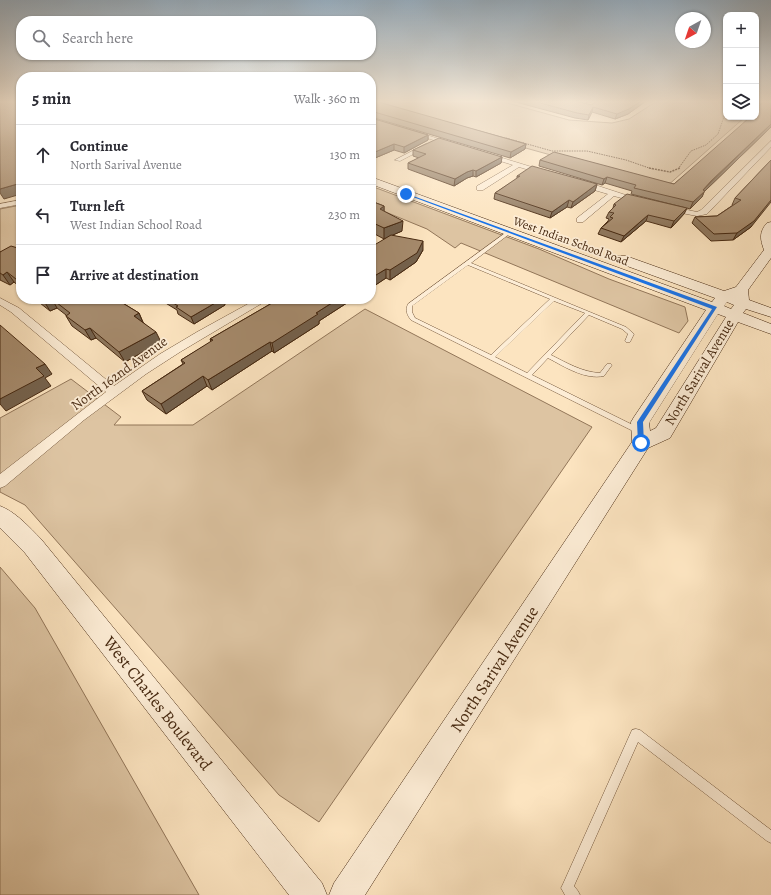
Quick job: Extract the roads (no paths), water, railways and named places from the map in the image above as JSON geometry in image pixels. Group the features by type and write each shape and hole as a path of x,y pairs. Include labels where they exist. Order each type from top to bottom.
{"street":[{"path":"398,160 432,143"},
{"path":"447,143 460,147"},
{"path":"661,206 697,214 704,212 771,143"},
{"path":"482,153 554,176"},
{"path":"480,188 518,164"},
{"name":"West Indian School Road","path":"376,172 548,233"},
{"path":"569,180 650,203"},
{"name":"West Indian School Road","path":"376,182 510,232 720,302 739,302 771,313"},
{"path":"580,220 613,193"},
{"path":"0,206 16,203"},
{"name":"North Sarival Avenue","path":"641,438 663,433 770,249 766,235 767,230 771,226"},
{"name":"West Indian School Road","path":"606,254 720,302"},
{"path":"0,301 15,310 114,392"},
{"name":"North Sarival Avenue","path":"346,895 641,438 640,422 720,302 739,302"},
{"name":"West Indian School Road","path":"739,302 771,329"},
{"name":"North 162nd Avenue","path":"0,482 114,392 164,357 250,304"},
{"name":"West Charles Boulevard","path":"0,515 33,546 310,895"}],"lane":[{"path":"510,232 410,305 408,309 409,315 413,319 528,376 641,438"},
{"path":"467,263 624,328 631,334 628,340"},
{"path":"492,358 553,299"},
{"path":"528,376 588,313"},
{"path":"548,356 590,375 602,375 609,365"},
{"path":"574,895 567,888 636,734 771,837"}]}
